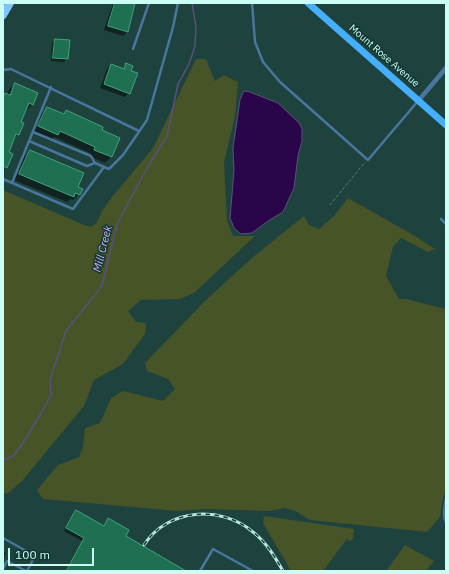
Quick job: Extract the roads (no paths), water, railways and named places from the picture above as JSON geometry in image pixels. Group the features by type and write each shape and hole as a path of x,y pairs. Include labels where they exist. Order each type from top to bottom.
{"highway":[{"path":"3,15 10,3"}],"main road":[{"name":"Mount Rose Avenue","path":"308,3 446,125"}],"street":[{"path":"419,100 446,68"}],"lane":[{"path":"133,49 149,3"},
{"path":"33,132 92,156 95,163 109,169 118,160 147,120 178,3"},
{"path":"252,3 255,42 263,62 280,82 368,160 419,100"},
{"path":"3,70 11,69 139,131"},
{"path":"12,183 51,88"},
{"path":"29,141 87,166 95,163"},
{"path":"3,179 73,209 104,167"},
{"path":"441,219 446,224"},
{"path":"446,498 444,520 446,522"},
{"path":"3,538 35,556 27,571 7,561 3,570"},
{"path":"200,571 212,549 253,571"}],"waterway":[{"name":"Mill Creek","path":"3,460 13,456 23,443 51,395 50,380 66,331 102,286 117,224 146,170 167,136 178,84 189,64 195,46 196,27 192,3"}],"railway":[{"path":"144,545 154,533 167,524 196,514 211,514 226,517 240,523 253,532 266,545 283,571"}]}
